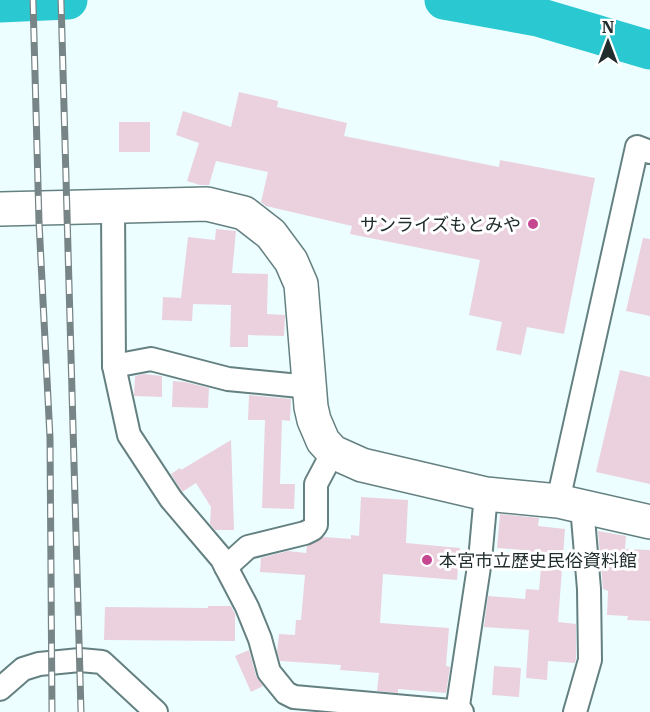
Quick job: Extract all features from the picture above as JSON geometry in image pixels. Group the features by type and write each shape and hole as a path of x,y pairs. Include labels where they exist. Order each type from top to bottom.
{"street":[{"path":"575,712 590,660 589,589 570,504 637,147 650,152"},
{"path":"0,209 207,204 244,213 271,234 291,261 301,284 314,420 323,441 333,452 362,465 486,494 570,504 650,522"},
{"path":"113,206 114,366 129,435 171,499 222,560 247,607 270,672 286,693 294,698 462,712"},
{"path":"114,366 152,359 228,379 310,387"},
{"path":"225,567 248,548 313,529 316,525 316,484 333,452"},
{"path":"457,712 480,560 486,494"},
{"path":"0,689 23,669 39,664 80,660 102,662 156,712"}],"building":[{"path":"239,92 278,101 277,107 347,123 344,136 499,167 500,160 595,178 564,334 527,327 521,355 496,350 502,322 469,315 480,260 350,234 352,226 266,206 261,202 268,172 216,161 209,185 187,181 199,143 176,135 183,111 231,127"},
{"path":"119,122 150,122 150,152 119,152"},
{"path":"216,229 236,231 232,273 268,274 267,314 285,315 284,336 248,335 248,347 230,347 231,305 193,304 192,321 162,320 163,297 181,298 188,237 215,240"},
{"path":"643,238 650,239 650,316 626,311"},
{"path":"620,370 650,377 650,484 596,472"},
{"path":"144,374 162,376 162,397 134,396 135,376"},
{"path":"173,381 209,388 208,408 172,407"},
{"path":"249,395 291,399 290,421 282,420 280,484 295,484 294,509 262,508 265,420 248,420"},
{"path":"231,440 234,530 215,530 210,524 211,507 196,483 182,492 171,474"},
{"path":"361,497 408,500 406,543 460,548 457,580 383,574 380,623 449,628 446,666 450,667 446,693 398,689 398,693 377,691 379,673 340,670 341,665 280,661 277,652 279,634 295,635 296,620 301,620 305,575 260,572 261,558 288,551 306,553 307,546 324,537 351,539 351,535 359,536"},
{"path":"500,514 539,518 538,526 565,529 558,622 576,624 576,658 575,663 548,661 547,680 526,678 529,630 484,627 488,596 525,599 526,589 539,590 542,556 522,555 523,550 497,548"},
{"path":"598,531 626,536 625,549 650,550 650,621 627,620 628,616 607,615 608,591 603,589"},
{"path":"208,606 231,606 235,614 235,641 104,640 105,607 208,608"},
{"path":"249,650 256,676 263,686 251,692 235,656"},
{"path":"494,666 521,668 519,697 492,695"}],"waterway":[{"path":"0,3 68,0"},
{"path":"444,0 538,17 650,50"}],"railway":[{"path":"33,0 39,222 50,438 52,712"},
{"path":"61,0 81,712"}],"place":[{"name":"サンライズもとみや","path":"533,224"},
{"name":"本宮市立歴史民俗資料館","path":"427,560"}]}
